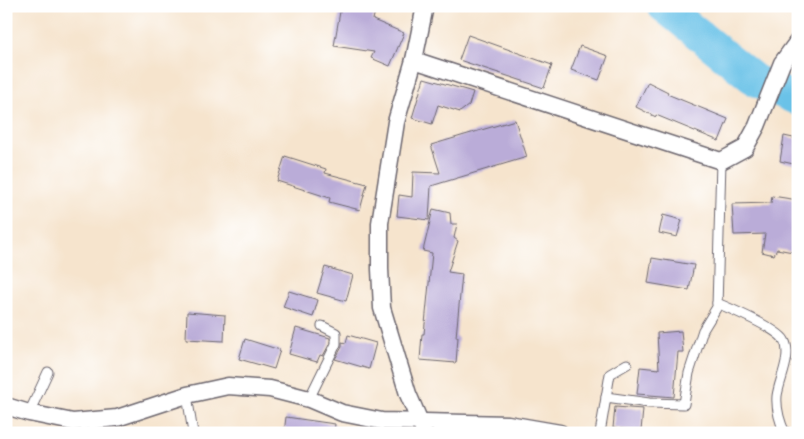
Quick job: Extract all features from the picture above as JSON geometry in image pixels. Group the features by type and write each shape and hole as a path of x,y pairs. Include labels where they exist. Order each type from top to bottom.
{"street":[{"path":"422,427 398,363 382,308 380,223 396,122 414,60 425,6"},
{"path":"414,60 721,161 745,148 758,126 782,63 798,41"},
{"path":"6,406 73,422 117,418 188,395 228,386 270,389 309,400 342,413 422,427 508,424 560,433"}],"lane":[{"path":"606,398 649,403 684,404 691,364 703,330 717,307 721,161"},
{"path":"717,302 752,318 784,339 787,348 785,369 778,394 777,411 784,433"},
{"path":"309,400 336,344 336,332 322,326"},
{"path":"600,433 610,374 627,364"},
{"path":"29,413 48,372"},
{"path":"188,395 193,433"}],"building":[{"path":"341,6 376,6 373,20 404,33 390,66 371,58 374,52 334,46"},
{"path":"468,35 552,65 544,88 459,60"},
{"path":"580,46 608,56 599,80 571,70"},
{"path":"424,78 473,92 469,105 460,112 438,105 432,124 412,118"},
{"path":"648,82 668,92 667,94 728,119 719,141 656,115 656,117 636,107"},
{"path":"515,120 527,157 431,186 429,220 397,216 399,195 412,197 413,172 440,173 431,145"},
{"path":"784,136 798,139 798,165 780,161"},
{"path":"285,156 326,169 325,173 367,184 360,210 329,202 330,198 277,181"},
{"path":"772,196 798,200 798,253 777,249 774,255 762,252 765,234 734,235 732,204 771,203"},
{"path":"433,209 450,213 451,224 457,224 454,238 458,241 448,272 462,274 456,337 458,337 456,363 420,360 432,253 423,251"},
{"path":"663,215 682,220 677,237 659,233"},
{"path":"652,258 694,265 689,290 648,283"},
{"path":"325,267 353,275 346,301 317,293"},
{"path":"289,291 318,300 313,317 283,307"},
{"path":"187,312 225,315 224,341 186,339"},
{"path":"296,328 330,338 330,343 323,356 320,355 317,362 289,354"},
{"path":"681,331 683,352 678,352 674,397 637,394 640,367 659,369 657,333"},
{"path":"348,335 376,343 369,369 335,359 342,347 342,342 346,343"},
{"path":"245,339 280,350 274,369 239,359"},
{"path":"615,407 643,409 641,431 613,428"},
{"path":"286,417 335,424 334,433 284,433"}],"waterway":[{"path":"663,6 755,80 798,100"}]}
